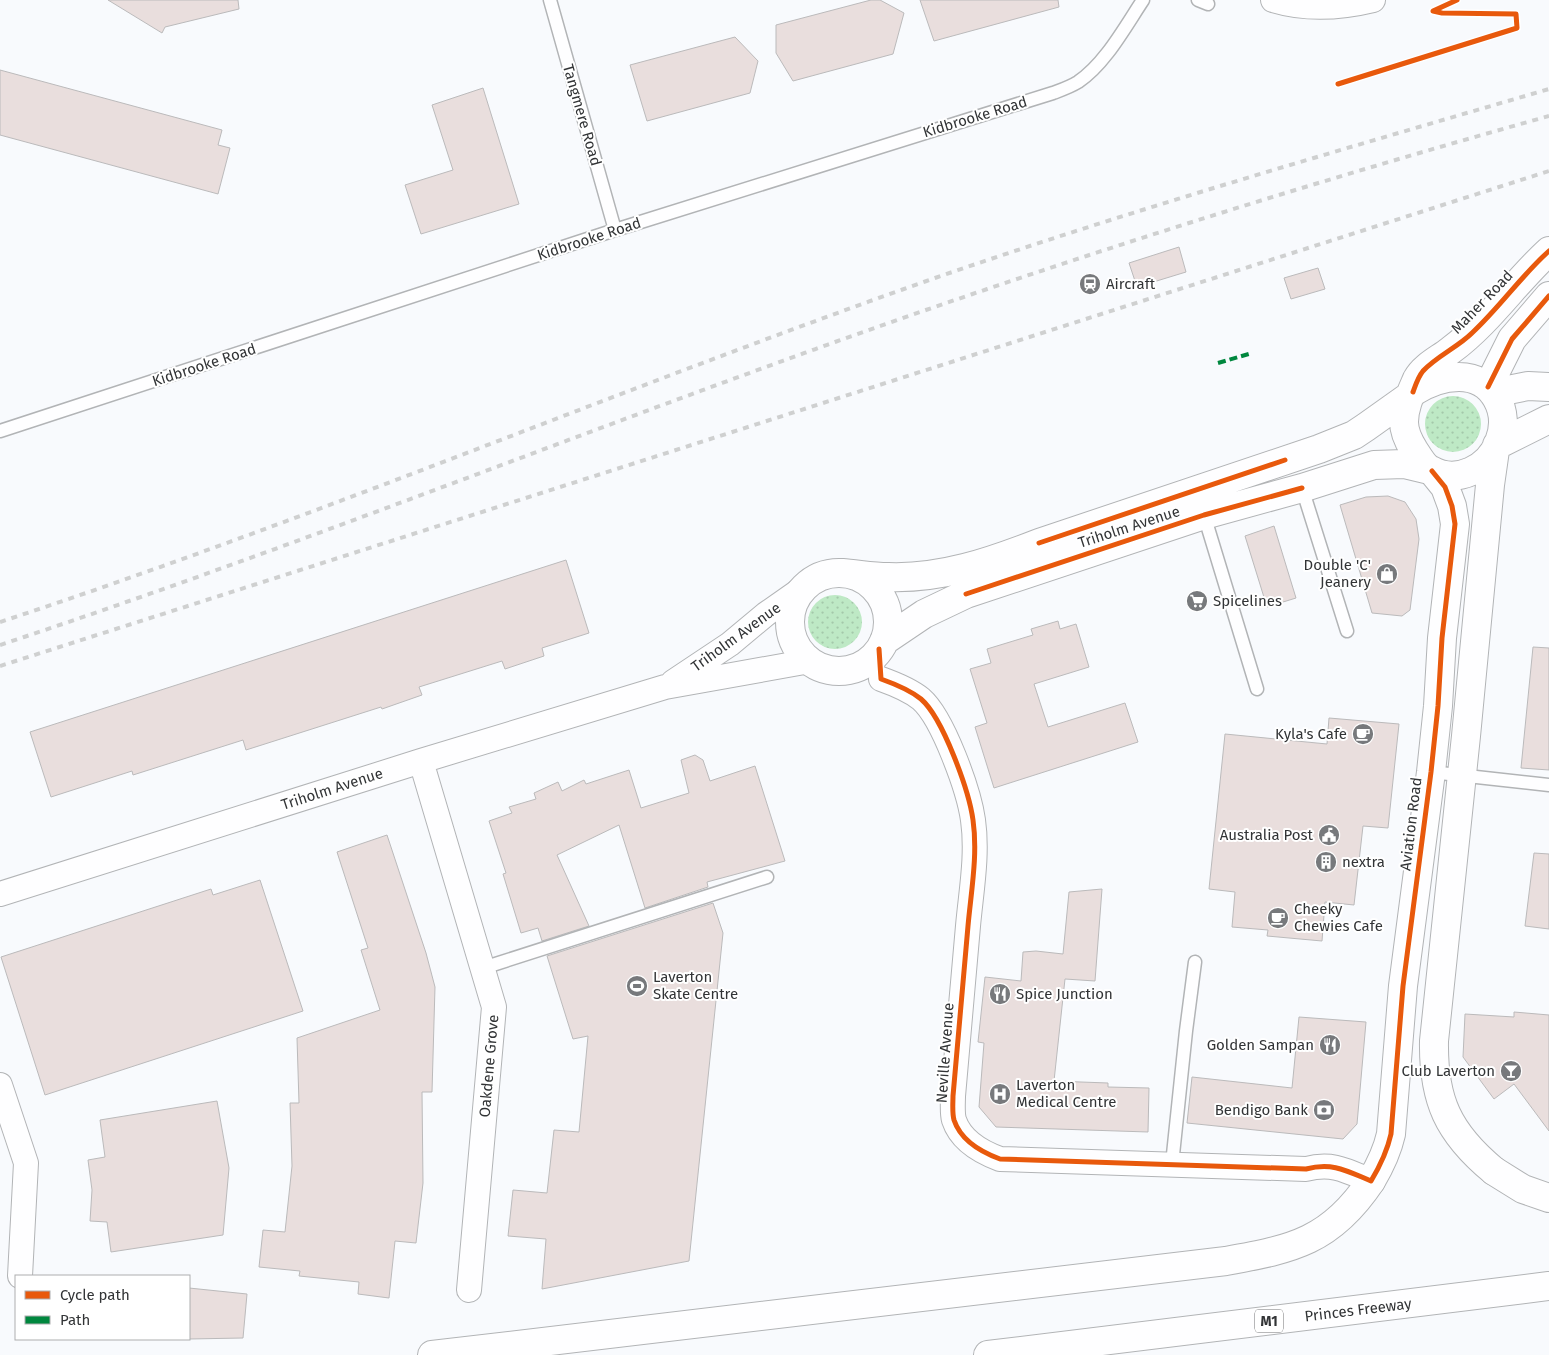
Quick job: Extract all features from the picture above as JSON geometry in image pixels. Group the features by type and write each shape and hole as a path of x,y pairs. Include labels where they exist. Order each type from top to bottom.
{"main road":[{"name":"Maher Road","path":"1412,393 1418,378 1425,369 1474,332 1549,251"},
{"path":"1491,390 1512,339 1549,296"},
{"path":"1549,420 1496,448 1482,465 1468,473 1452,476 1430,470 1416,453 1406,434 1405,411 1412,393 1435,381 1459,377 1476,380 1491,390 1501,406 1502,429 1496,448 1490,485 1434,1040 1434,1072 1439,1097 1445,1113 1460,1139 1469,1149 1494,1171 1523,1189 1549,1198"},
{"path":"1491,390 1528,386 1549,387"},
{"name":"Triholm Avenue","path":"842,573 888,577 912,576 971,567 997,559 1326,447 1366,427 1412,393"},
{"name":"Triholm Avenue","path":"882,645 924,614 966,594 1204,516 1364,468 1385,464 1404,464 1430,470"},
{"name":"Aviation Road","path":"432,1355 1216,1262 1258,1255 1295,1245 1308,1240 1342,1218 1371,1181 1388,1149 1391,1134 1404,986 1431,772 1438,706 1442,638 1455,524 1452,506 1445,487 1430,470"},
{"path":"881,679 882,645 888,626 887,610 881,596 871,584 857,576 832,573 822,576 806,586 792,606 790,618 791,631 795,642 801,653 821,667 847,670 859,666 871,659 882,645"},
{"path":"1438,706 1456,705 1470,698"},
{"path":"1404,986 1442,972"},
{"name":"Princes Freeway","path":"988,1355 1549,1286"}],"street":[{"path":"1272,0 1319,8 1352,5 1374,0"},
{"name":"Triholm Avenue","path":"665,687 730,644 766,614 806,586"},
{"name":"Triholm Avenue","path":"0,894 421,761 665,687 810,661"},
{"name":"Neville Avenue","path":"881,679 898,685 921,699 935,717 968,794 973,822 974,864 953,1096 954,1119 961,1134 976,1148 1000,1159 1306,1169 1328,1165 1371,1181"},
{"name":"Oakdene Grove","path":"421,761 494,1007 469,1290"},
{"path":"0,1085 26,1163 20,1275"}],"lane":[{"name":"Tangmere Road","path":"550,0 615,230"},
{"name":"Kidbrooke Road","path":"0,431 615,230 1065,88 1088,74 1112,47 1143,0"},
{"path":"1302,488 1347,631"},
{"path":"1204,516 1257,689"},
{"path":"1431,772 1549,785"},
{"path":"483,968 767,877"},
{"path":"1172,1164 1195,962"}],"green space":[{"path":"1447,396 1459,396 1469,400 1477,408 1481,424 1477,440 1469,448 1459,452 1447,452 1437,448 1429,440 1425,430 1425,418 1429,408 1437,400"},
{"path":"830,595 840,595 850,599 858,607 862,622 858,637 850,645 840,649 830,649 820,645 812,637 808,627 808,617 812,607 820,599"}],"building":[{"path":"108,0 238,0 239,9 165,27 162,33"},
{"path":"871,0 880,0 904,13 893,54 793,81 776,53 776,25"},
{"path":"920,0 1058,0 1059,7 934,41"},
{"path":"735,37 758,61 750,93 647,121 630,65"},
{"path":"0,70 222,130 218,145 230,148 218,194 0,135"},
{"path":"483,88 519,204 421,234 405,185 453,170 432,105"},
{"path":"1179,247 1186,272 1137,287 1129,263"},
{"path":"1318,268 1325,289 1291,299 1284,278"},
{"name":"Double 'C' Jeanery","path":"1388,496 1405,502 1416,519 1419,539 1410,610 1402,616 1372,613 1340,505 1366,497"},
{"path":"1274,526 1296,598 1267,607 1245,536"},
{"path":"566,560 589,633 542,648 544,656 505,669 502,661 419,687 422,695 246,750 243,740 133,775 132,771 51,797 30,732"},
{"path":"1058,621 1060,629 1076,624 1089,667 1034,684 1048,727 1125,703 1138,742 994,788 975,727 987,723 970,669 991,663 987,649 1033,635 1031,629"},
{"path":"1533,647 1549,648 1549,770 1521,768"},
{"path":"1329,718 1399,724 1388,828 1363,826 1354,905 1325,902 1322,941 1267,936 1268,930 1232,927 1235,892 1209,889 1225,734 1327,744"},
{"path":"695,755 703,760 710,781 755,766 785,861 707,882 708,887 645,908 619,825 557,855 589,926 542,941 538,928 521,933 503,874 506,873 489,821 512,813 509,807 536,799 534,793 558,782 562,791 584,780 586,784 629,770 641,808 689,793 681,760"},
{"path":"387,835 426,953 435,987 432,1092 422,1092 423,1183 416,1243 395,1241 389,1298 358,1294 359,1282 299,1276 300,1271 259,1267 263,1230 285,1232 292,1166 290,1103 299,1103 297,1038 380,1010 361,950 368,948 337,852"},
{"path":"1534,853 1549,854 1549,929 1525,926"},
{"path":"260,880 303,1011 45,1095 1,957 211,889 213,895"},
{"path":"1102,889 1095,981 1065,979 1054,1081 1108,1083 1108,1087 1149,1088 1148,1132 996,1127 979,1107 984,1043 978,1042 985,977 1021,981 1023,952 1036,951 1063,954 1069,892"},
{"path":"713,903 723,933 689,1261 542,1289 546,1239 508,1236 513,1190 547,1193 554,1130 579,1132 588,1036 573,1039 547,956"},
{"name":"Club Laverton","path":"1514,1012 1549,1015 1549,1131 1514,1084 1494,1099 1463,1057 1465,1014 1514,1017"},
{"path":"1299,1017 1366,1022 1357,1124 1343,1139 1187,1123 1192,1077 1292,1088"},
{"path":"217,1101 229,1168 223,1235 111,1252 107,1222 90,1221 92,1190 88,1160 105,1157 100,1120"},
{"path":"190,1288 247,1294 243,1338 190,1339"}],"railway":[{"path":"0,622 235,540 818,320 935,278 1164,203 1549,89"},
{"path":"0,645 210,572 923,311 1190,223 1369,168 1549,116"},
{"path":"0,666 1549,171"}],"marked path":[{"path":"1218,363 1252,353"}],"cycle path":[{"path":"1338,84 1517,28 1516,14 1442,13 1433,11 1457,0"},
{"path":"1413,392 1418,378 1423,371 1472,333 1549,251"},
{"path":"1488,387 1512,339 1549,296"},
{"path":"1039,543 1285,460"},
{"path":"879,649 881,679 897,685 921,699 938,722 961,774 971,807 975,847 974,873 953,1096 954,1120 961,1134 972,1145 1000,1159 1306,1169 1332,1167 1371,1181 1383,1159 1391,1134 1403,986 1431,772 1438,706 1442,638 1455,524 1452,506 1445,487 1432,471"},
{"path":"966,594 1204,515 1302,488"}],"place":[{"name":"Aircraft","path":"1090,284"},
{"name":"Double 'C' Jeanery","path":"1387,574"},
{"name":"Spicelines","path":"1197,601"},
{"name":"Kyla's Cafe","path":"1363,734"},
{"name":"Australia Post","path":"1329,835"},
{"name":"nextra","path":"1326,862"},
{"name":"Cheeky Chewies Cafe","path":"1278,918"},
{"name":"Laverton Skate Centre","path":"637,986"},
{"name":"Spice Junction","path":"1000,994"},
{"name":"Golden Sampan","path":"1330,1045"},
{"name":"Club Laverton","path":"1511,1071"},
{"name":"Laverton Medical Centre","path":"1000,1094"},
{"name":"Bendigo Bank","path":"1324,1110"}]}
